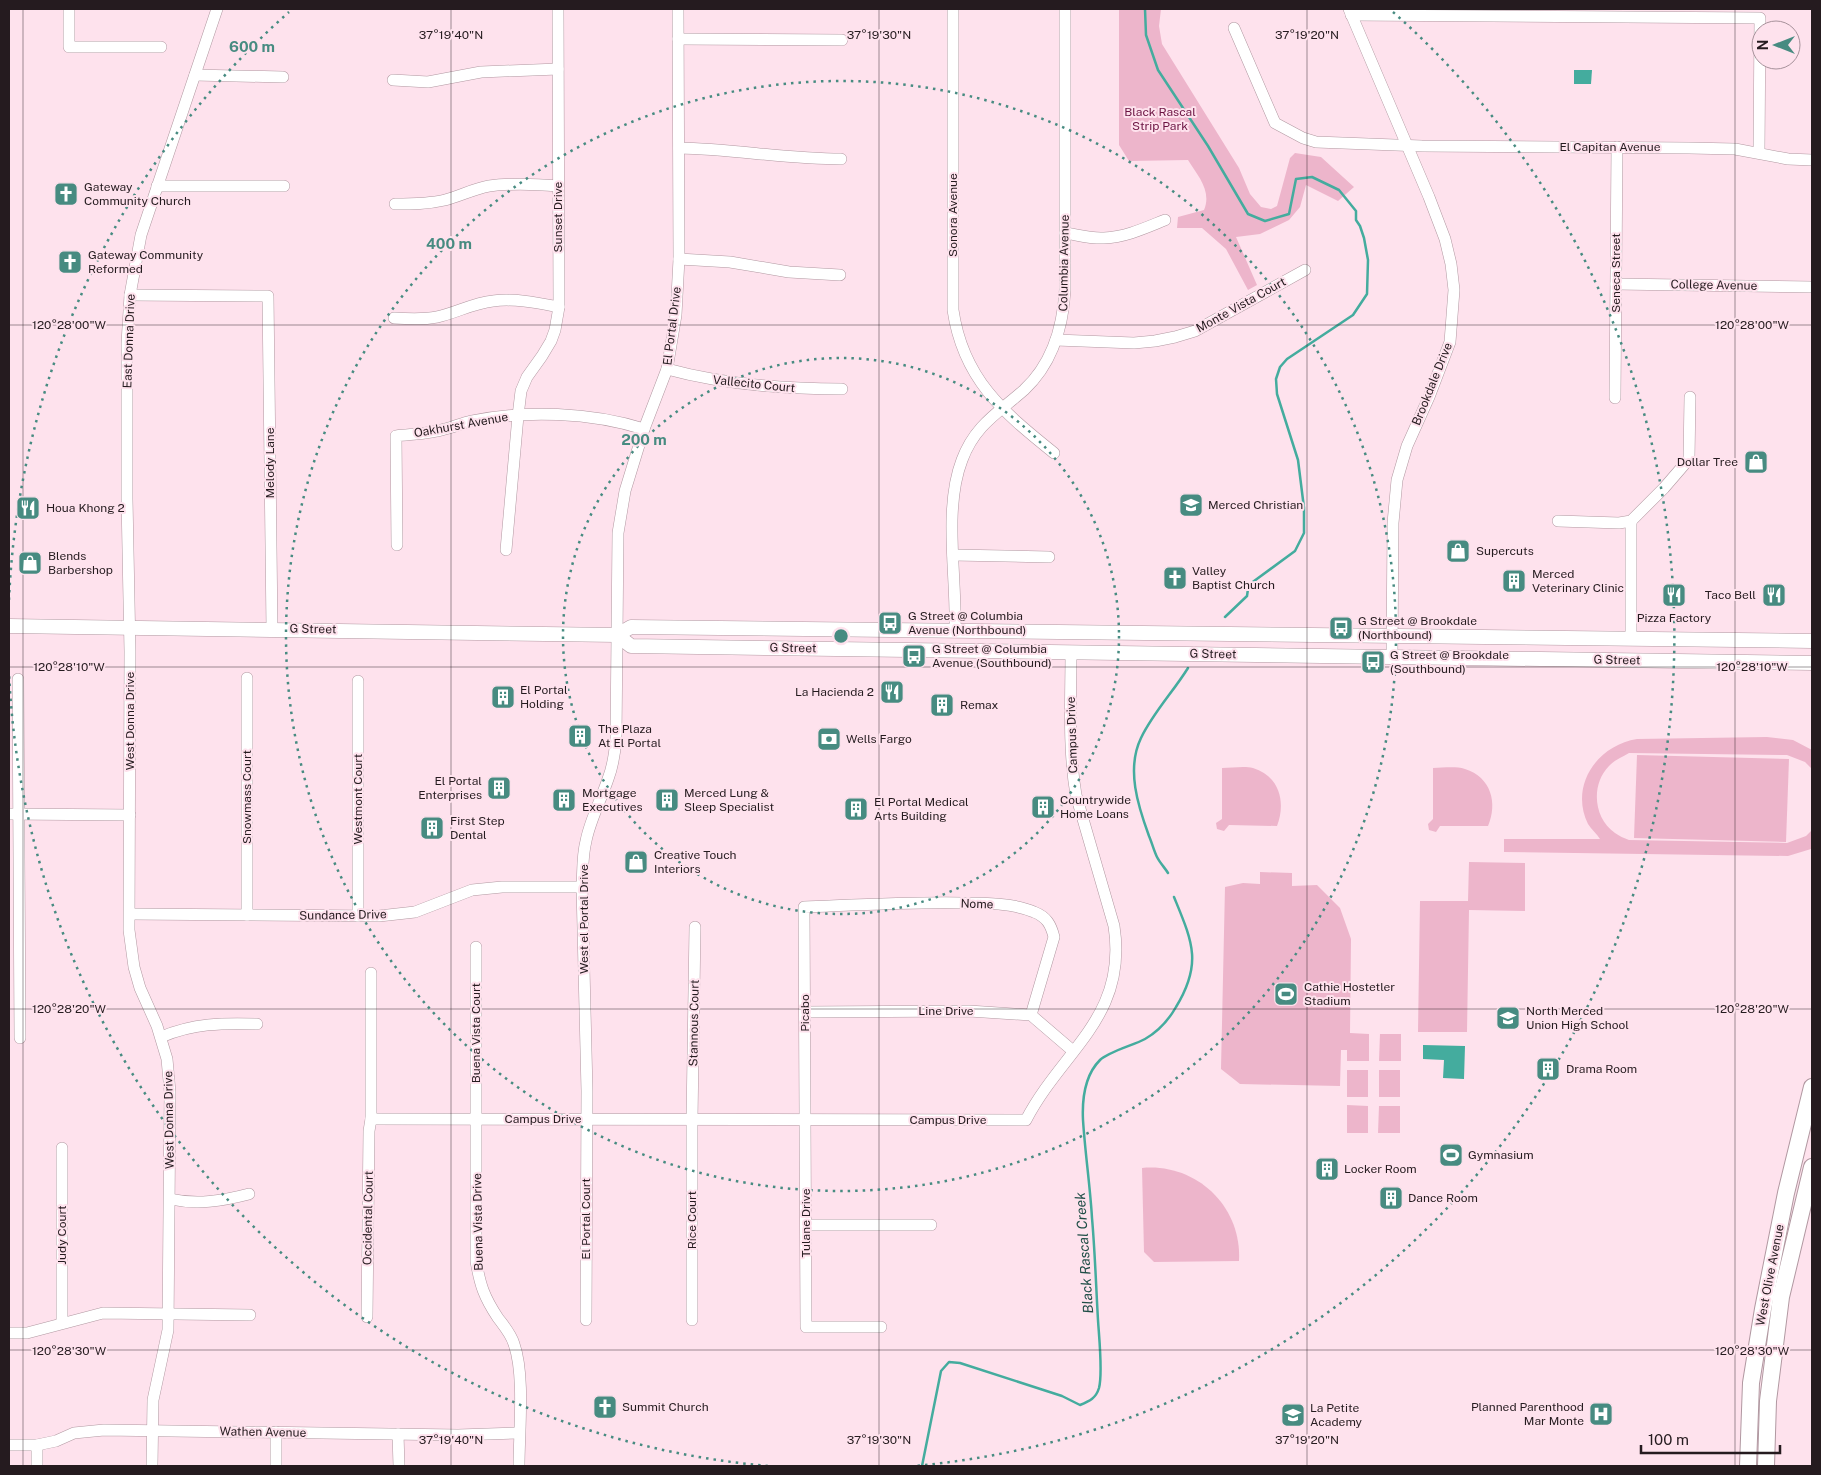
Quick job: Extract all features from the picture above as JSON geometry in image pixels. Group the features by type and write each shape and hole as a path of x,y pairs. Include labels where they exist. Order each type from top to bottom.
{"main road":[{"name":"West Olive Avenue","path":"1748,1466 1751,1383 1763,1309 1786,1193 1812,1088"},
{"name":"West Olive Avenue","path":"1766,1466 1768,1401 1781,1297 1812,1167"}],"street":[{"path":"69,9 69,47 162,47"},
{"name":"East Donna Drive","path":"129,628 127,343 130,295 141,235 218,9"},
{"name":"Sunset Drive","path":"506,550 522,391 527,377 551,341 559,306 558,9"},
{"name":"El Portal Drive","path":"617,635 618,533 621,509 644,429 667,369 676,315 679,259 678,9"},
{"name":"Sonora Avenue","path":"953,9 953,310 961,346 968,362 984,387 1002,408 1054,454"},
{"name":"Columbia Avenue","path":"955,631 952,526 954,495 961,461 971,440 986,421 1026,388 1047,360 1056,340 1065,304 1065,9"},
{"path":"1350,12 1607,12 1760,18 1759,153"},
{"name":"Brookdale Drive","path":"1350,12 1445,239 1451,264 1454,290 1450,342 1429,398 1407,446 1397,480 1393,523 1392,657"},
{"name":"El Capitan Avenue","path":"1234,28 1276,123 1303,138 1316,142 1735,150 1788,159 1812,160"},
{"path":"678,39 842,40"},
{"path":"393,80 428,82 481,72 558,69"},
{"path":"195,76 283,77"},
{"name":"Seneca Street","path":"1615,398 1617,147"},
{"path":"679,148 715,149 784,157 841,159"},
{"path":"395,204 431,203 489,186 524,183 558,186"},
{"path":"158,186 284,186"},
{"path":"1065,233 1103,238 1121,236 1140,231 1165,220"},
{"path":"679,259 730,262 789,272 840,274"},
{"name":"Monte Vista Court","path":"1056,340 1134,343 1155,342 1175,337 1195,330 1305,270"},
{"name":"College Avenue","path":"1616,284 1812,286"},
{"name":"Melody Lane","path":"130,295 268,296 272,629"},
{"path":"394,318 412,320 437,317 493,301 531,302 559,306"},
{"name":"Vallecito Court","path":"667,369 712,380 750,385 801,389 842,389"},
{"path":"1558,521 1620,523 1631,521 1664,488 1689,459 1690,397"},
{"name":"Oakhurst Avenue","path":"397,545 396,436 443,430 468,422 518,416 560,416 601,419 644,429"},
{"path":"1630,660 1631,521"},
{"path":"953,555 1049,557"},
{"name":"G Street","path":"9,626 617,635 631,626 1812,641"},
{"name":"West Donna Drive","path":"129,628 131,952 140,988 161,1038 167,1059 170,1092 169,1314 168,1330 154,1387 152,1466"},
{"name":"G Street","path":"617,635 631,646 1812,663"},
{"name":"West el Portal Drive","path":"586,1119 582,887 586,841 593,815 608,779 614,757 616,738 617,635"},
{"name":"Campus Drive","path":"371,1120 1026,1120 1037,1098 1095,1023 1108,998 1115,971 1116,939 1114,926 1076,795 1073,776 1071,752 1071,652"},
{"name":"Snowmass Court","path":"246,678 247,915"},
{"path":"18,679 14,814 20,1038"},
{"name":"Westmont Court","path":"358,681 358,916"},
{"path":"14,814 130,815"},
{"name":"Sundance Drive","path":"130,914 379,916 415,912 472,890 502,887 582,887"},
{"name":"Nome","path":"804,906 988,903 1034,911 1051,925 1054,937 1031,1016"},
{"name":"Picabo","path":"804,906 806,1120"},
{"name":"Stannous Court","path":"692,1120 695,927"},
{"name":"Buena Vista Court","path":"476,946 476,1119"},
{"name":"Occidental Court","path":"367,1317 369,1131 371,1120 371,973"},
{"name":"Line Drive","path":"805,1012 969,1011 1031,1016"},
{"path":"1031,1016 1073,1051"},
{"path":"161,1038 199,1025 219,1023 257,1024"},
{"name":"Buena Vista Drive","path":"476,1119 476,1261 480,1286 515,1344 520,1375 519,1466"},
{"name":"El Portal Court","path":"586,1119 586,1320"},
{"name":"Rice Court","path":"692,1120 692,1320"},
{"name":"Tulane Drive","path":"806,1120 806,1327 881,1327"},
{"name":"Judy Court","path":"62,1148 62,1323"},
{"path":"170,1199 206,1202 249,1194"},
{"path":"806,1225 931,1225"},
{"path":"9,1334 27,1333 103,1313 250,1315"},
{"name":"Wathen Avenue","path":"9,1445 37,1446 56,1441 74,1433 86,1431 152,1430 398,1434 519,1433"},
{"path":"276,1432 276,1466"},
{"path":"398,1434 398,1466"},
{"path":"37,1446 37,1466"}],"green space":[{"name":"Black Rascal Strip Park","path":"1119,9 1161,9 1159,26 1162,44 1239,168 1250,194 1261,207 1271,209 1277,206 1290,158 1295,153 1321,157 1354,187 1338,201 1306,185 1300,207 1289,220 1260,234 1236,237 1257,285 1248,290 1226,249 1202,228 1177,228 1178,217 1204,210 1206,203 1203,184 1188,160 1129,161 1119,145"},
{"path":"1767,737 1793,740 1812,750 1812,769 1805,762 1787,755 1629,753 1613,762 1603,773 1599,782 1597,801 1602,819 1617,834 1629,840 1787,843 1806,836 1812,830 1811,849 1788,856 1504,852 1504,839 1600,839 1588,824 1583,809 1582,795 1585,782 1599,758 1610,749 1623,743 1637,739"},
{"path":"1637,755 1789,759 1786,842 1634,838"},
{"path":"1222,768 1253,768 1269,777 1275,784 1280,800 1280,817 1277,826 1229,825 1224,831 1217,829 1216,823 1222,819"},
{"path":"1433,768 1461,768 1481,778 1490,792 1492,800 1491,817 1488,826 1440,826 1436,832 1429,830 1428,824 1433,819"},
{"path":"1469,862 1525,863 1525,911 1469,910 1467,1032 1418,1032 1420,901 1468,901"},
{"name":"Cathie Hostetler Stadium","path":"1260,872 1292,873 1292,886 1317,885 1340,908 1351,939 1350,1033 1369,1034 1369,1061 1347,1061 1347,1050 1341,1050 1340,1086 1240,1084 1221,1069 1225,887 1243,883 1260,884"},
{"path":"1380,1034 1401,1034 1401,1061 1379,1061"},
{"path":"1347,1070 1368,1070 1368,1097 1347,1097"},
{"path":"1379,1070 1400,1070 1400,1097 1379,1097"},
{"path":"1347,1105 1368,1106 1368,1133 1347,1133"},
{"path":"1379,1106 1400,1106 1400,1133 1378,1133"},
{"path":"1142,1168 1162,1168 1180,1173 1197,1181 1212,1192 1224,1206 1233,1223 1238,1241 1239,1261 1154,1262 1144,1252"}],"shaded area":[{"path":"1574,70 1592,70 1591,84 1574,84"},
{"path":"1423,1045 1465,1046 1464,1079 1443,1078 1444,1060 1423,1059"}],"waterway":[{"name":"Black Rascal Creek","path":"1145,9 1146,35 1158,70 1208,146 1248,214 1265,221 1289,214 1296,179 1312,177 1339,190 1356,211 1356,220 1364,238 1368,260 1367,294 1353,315 1287,359 1280,367 1276,379 1277,394 1298,460 1304,508 1304,533 1295,551 1250,584 1247,596 1225,617"},
{"name":"Black Rascal Creek","path":"1168,873 1156,855 1141,812 1135,787 1134,762 1141,738 1146,729 1188,668"},
{"name":"Black Rascal Creek","path":"922,1466 941,1371 949,1362 960,1363 1062,1396 1080,1405 1092,1399 1098,1391 1101,1373 1093,1231 1083,1120 1084,1096 1091,1073 1100,1060 1155,1033 1170,1017 1184,991 1190,977 1192,952 1186,927 1174,897"}],"place":[{"name":"Gateway Community Church","path":"66,194"},
{"name":"Gateway Community Reformed","path":"70,262"},
{"name":"Dollar Tree","path":"1756,462"},
{"name":"Merced Christian","path":"1191,505"},
{"name":"Houa Khong 2","path":"28,508"},
{"name":"Supercuts","path":"1458,551"},
{"name":"Blends Barbershop","path":"30,563"},
{"name":"Valley Baptist Church","path":"1175,578"},
{"name":"Merced Veterinary Clinic","path":"1514,581"},
{"name":"Pizza Factory","path":"1674,595"},
{"name":"Taco Bell","path":"1774,595"},
{"name":"G Street @ Columbia Avenue (Northbound)","path":"890,623"},
{"name":"G Street @ Brookdale (Northbound)","path":"1341,628"},
{"name":"G Street @ Columbia Avenue (Southbound)","path":"914,656"},
{"name":"G Street @ Brookdale (Southbound)","path":"1373,662"},
{"name":"La Hacienda 2","path":"892,692"},
{"name":"El Portal Holding","path":"503,697"},
{"name":"Remax","path":"942,705"},
{"name":"The Plaza At El Portal","path":"580,736"},
{"name":"Wells Fargo","path":"829,739"},
{"name":"El Portal Enterprises","path":"499,788"},
{"name":"Mortgage Executives","path":"564,800"},
{"name":"Merced Lung & Sleep Specialist","path":"667,800"},
{"name":"Countrywide Home Loans","path":"1043,807"},
{"name":"El Portal Medical Arts Building","path":"856,809"},
{"name":"First Step Dental","path":"432,828"},
{"name":"Creative Touch Interiors","path":"636,862"},
{"name":"Cathie Hostetler Stadium","path":"1286,994"},
{"name":"North Merced Union High School","path":"1508,1018"},
{"name":"Drama Room","path":"1548,1069"},
{"name":"Gymnasium","path":"1451,1155"},
{"name":"Locker Room","path":"1327,1169"},
{"name":"Dance Room","path":"1391,1198"},
{"name":"Summit Church","path":"605,1407"},
{"name":"Planned Parenthood Mar Monte","path":"1601,1414"},
{"name":"La Petite Academy","path":"1293,1415"}]}
